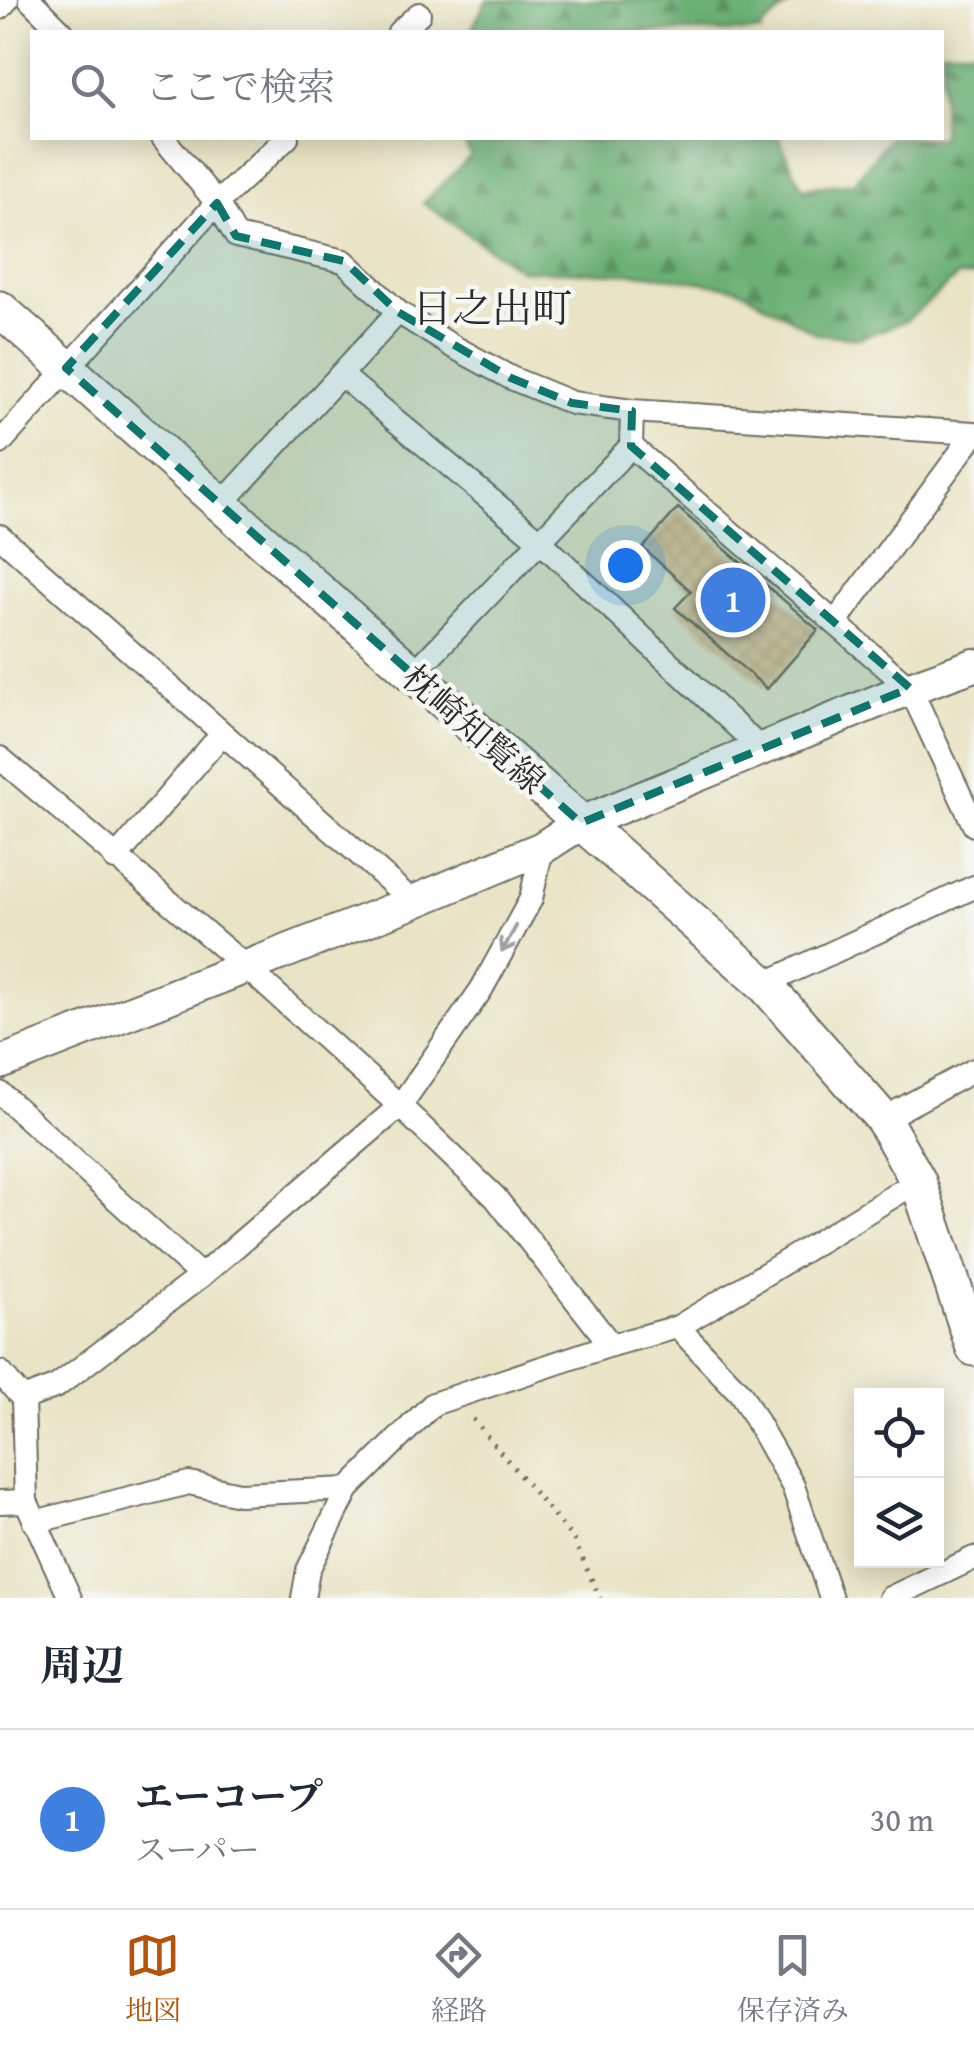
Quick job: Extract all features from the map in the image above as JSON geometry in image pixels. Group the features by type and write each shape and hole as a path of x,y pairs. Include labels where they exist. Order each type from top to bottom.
{"main road":[{"name":"枕崎知覧線","path":"0,310 764,984 884,1119 918,1181 974,1348"}],"street":[{"path":"0,8 8,0"},
{"path":"30,0 60,30"},
{"path":"401,30 419,14"},
{"path":"165,140 218,203 236,236 344,261 398,312 511,378 572,403 632,411 974,433"},
{"path":"0,442 218,203 286,140"},
{"path":"222,505 398,312"},
{"path":"340,375 539,540 761,750"},
{"path":"412,674 631,446 632,411"},
{"path":"835,623 974,433"},
{"path":"631,446 910,688 974,825"},
{"path":"0,536 413,902"},
{"path":"0,1063 413,902 542,848 581,823 974,665"},
{"path":"115,859 221,735"},
{"path":"0,758 246,967 495,1196 611,1345"},
{"path":"23,1399 58,1386 201,1276 400,1106 481,990 531,899 542,848"},
{"path":"764,984 974,887"},
{"path":"884,1119 974,1070"},
{"path":"0,1094 201,1276"},
{"path":"303,1598 308,1570 348,1488 433,1404 678,1327 918,1181"},
{"path":"678,1327 741,1394 793,1486 831,1598"},
{"path":"0,1372 23,1399 30,1512 70,1598"},
{"path":"0,1502 30,1512 189,1483 239,1494 348,1488"},
{"path":"890,1598 974,1558"}],"path":[{"path":"456,1397 574,1540 600,1598"}],"highlighted area":[{"path":"217,203 236,236 344,261 398,312 511,378 572,403 632,411 631,446 910,688 581,823 66,368"}],"green space":[{"path":"487,0 795,0 759,30 471,30"},
{"path":"944,49 974,49 974,276 958,276 906,321 860,338 817,334 737,288 647,274 520,270 423,203 471,156 463,140 781,140 802,188 854,183 887,140 944,140"}],"building":[{"path":"678,508 818,630 767,689 675,608 691,591 643,548"}],"place":[{"name":"エーコープ","path":"733,600"}],"district":[{"name":"日之出町","path":"492,307"}]}
